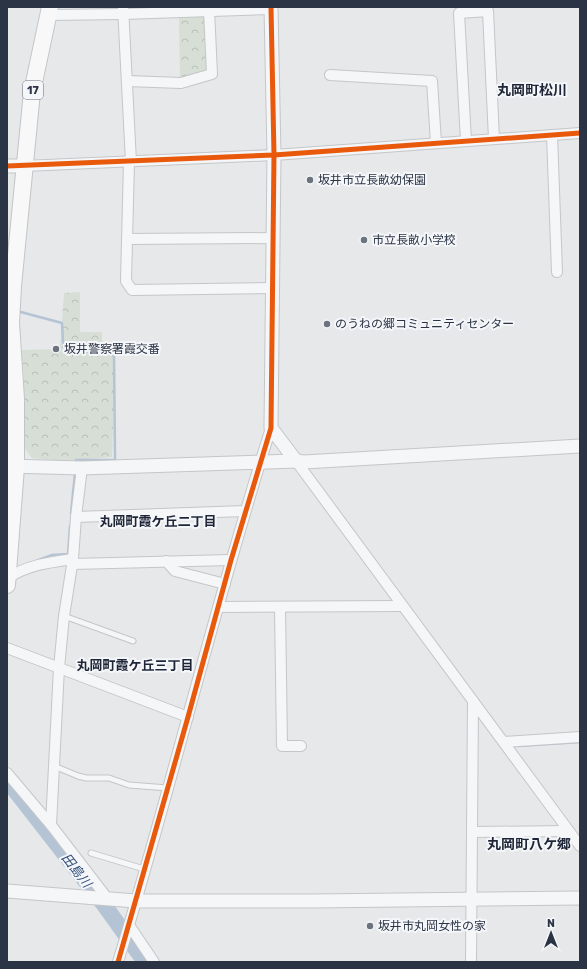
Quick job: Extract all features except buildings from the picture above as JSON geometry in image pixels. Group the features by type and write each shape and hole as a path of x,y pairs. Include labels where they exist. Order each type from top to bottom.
{"main road":[{"name":"17","path":"7,582 11,466 16,399 11,323 13,286 32,92 50,11"}],"street":[{"path":"50,11 271,8 274,155 271,428 245,511 118,962"},
{"path":"126,81 182,83 212,74 215,9"},
{"path":"123,11 130,162 126,281 132,290 272,288"},
{"path":"466,141 458,13 488,11 494,139"},
{"path":"330,75 432,81 436,143"},
{"path":"7,166 274,155 580,133"},
{"path":"552,135 557,272"},
{"path":"127,239 273,238"},
{"path":"271,428 580,846"},
{"path":"11,466 82,468 296,461 312,462 580,446"},
{"path":"51,825 59,668 82,468"},
{"path":"76,517 245,511"},
{"path":"7,582 28,568 49,562 231,560"},
{"path":"166,561 175,571 225,584"},
{"path":"218,607 402,606"},
{"path":"280,607 282,746 300,746"},
{"path":"7,648 188,717"},
{"path":"471,962 473,701"},
{"path":"504,742 580,737"},
{"path":"7,773 51,825 107,898"},
{"path":"472,832 569,830"},
{"path":"7,891 136,900 471,900 580,898"},
{"path":"129,925 154,962"}],"lane":[{"path":"64,616 134,640"},
{"path":"54,766 86,778 109,778 129,785 168,788"},
{"path":"91,853 144,869"}],"green space":[{"path":"207,16 209,73 180,78 179,17"},
{"path":"80,292 80,332 102,332 102,345 115,356 112,457 62,461 32,458 25,449 24,377 21,350 60,349 64,293"}],"waterway":[{"path":"17,311 62,323 63,342 67,351 114,352 115,460 76,460 76,464"},
{"path":"71,513 75,473"},
{"path":"36,561 52,555 68,554 70,526"},
{"path":"518,746 580,742"},
{"name":"田島川","path":"7,780 105,906 145,962"}],"cycle path":[{"path":"118,962 231,560 271,428 274,155 271,7"},
{"path":"7,166 274,155 580,133"}],"place":[{"name":"坂井市立長畝幼保園","path":"310,180"},
{"name":"市立長畝小学校","path":"364,240"},
{"name":"のうねの郷コミュニティセンター","path":"327,324"},
{"name":"坂井警察署霞交番","path":"56,349"},
{"name":"坂井市丸岡女性の家","path":"370,926"}],"district":[{"name":"丸岡町松川","path":"532,90"},
{"name":"丸岡町霞ケ丘二丁目","path":"158,521"},
{"name":"丸岡町霞ケ丘三丁目","path":"135,665"},
{"name":"丸岡町八ケ郷","path":"529,844"}]}
